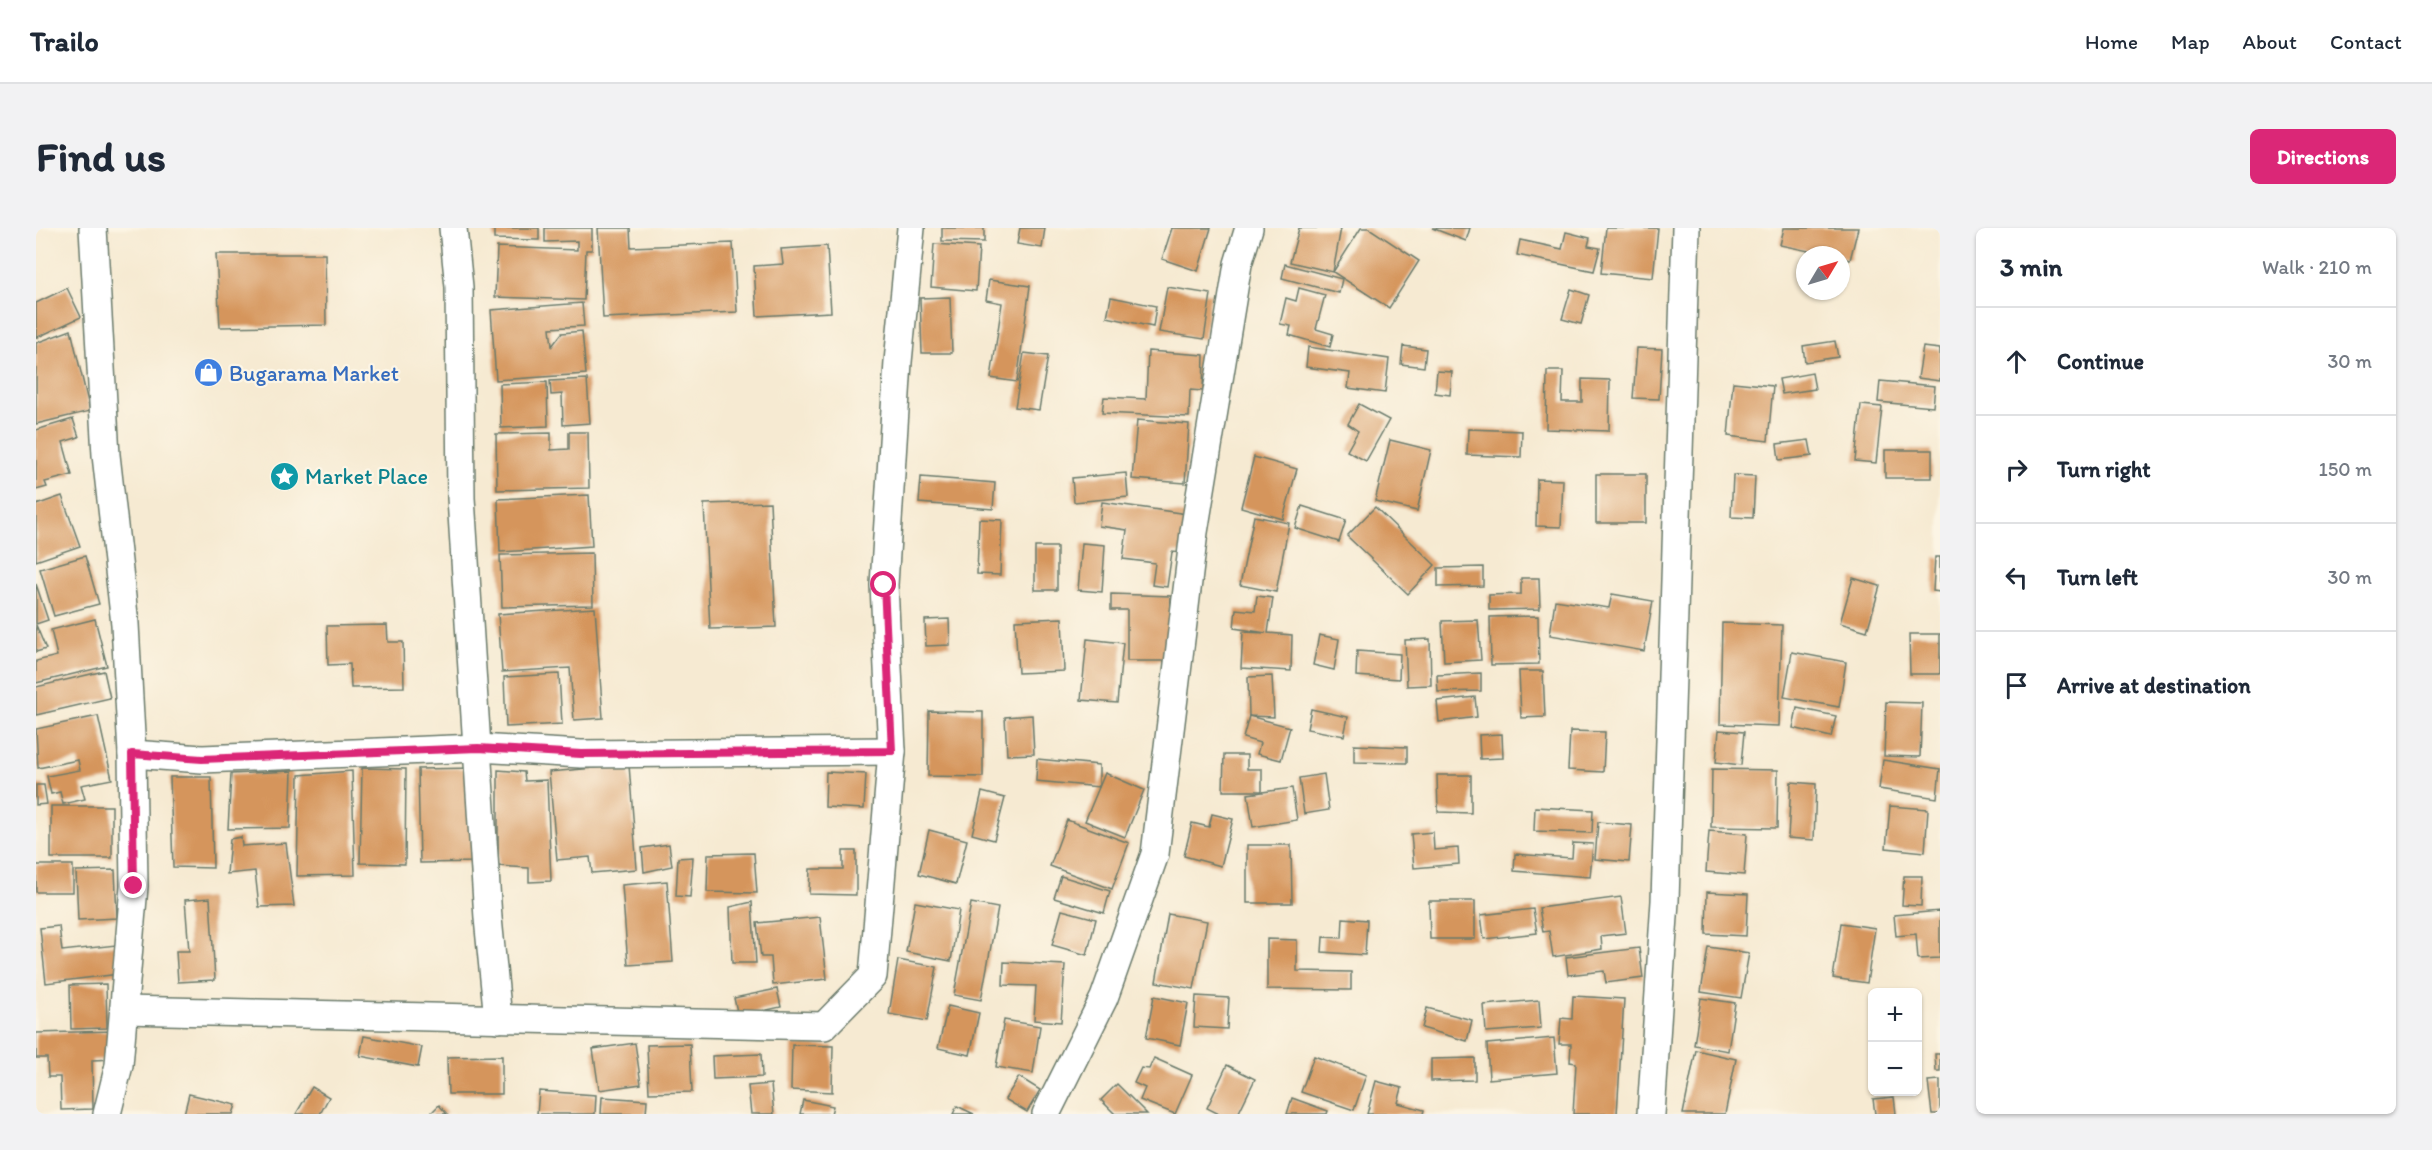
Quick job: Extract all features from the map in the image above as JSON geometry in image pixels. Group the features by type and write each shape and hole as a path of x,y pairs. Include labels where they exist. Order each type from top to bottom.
{"street":[{"path":"93,228 106,455 125,624 132,754 134,886 119,1065 107,1114"},
{"path":"453,228 459,287 461,498 488,918 498,1019"},
{"path":"124,1010 824,1026 873,976 892,751 884,585 898,362 911,228"},
{"path":"1046,1114 1104,998 1155,854 1194,532 1238,264 1249,228"},
{"path":"1651,1114 1665,901 1686,228"},
{"path":"132,754 202,759 478,748 581,754 892,751"}],"building":[{"path":"494,228 539,228 539,240 494,239"},
{"path":"545,228 592,228 592,250 586,250 584,300 495,297 497,247 577,250 577,241 545,242"},
{"path":"598,228 630,228 631,247 733,243 737,312 603,318"},
{"path":"942,228 984,228 984,242 942,241"},
{"path":"1020,228 1045,228 1042,248 1017,244"},
{"path":"1172,228 1211,228 1198,271 1162,259"},
{"path":"1299,228 1341,228 1333,272 1290,262"},
{"path":"1361,228 1369,228 1419,261 1389,308 1333,272"},
{"path":"1432,228 1470,228 1466,241"},
{"path":"1606,228 1658,228 1653,278 1601,273"},
{"path":"1784,228 1858,228 1850,260 1850,246 1796,246 1796,248 1780,245"},
{"path":"1566,232 1590,238 1588,246 1600,248 1594,271 1517,255 1520,240 1562,249"},
{"path":"934,244 979,247 976,291 931,287"},
{"path":"827,246 831,312 757,316 754,266 783,264 781,249"},
{"path":"216,254 325,254 326,325 220,327"},
{"path":"1285,264 1342,279 1339,293 1282,278"},
{"path":"989,280 1030,286 1017,382 991,378 1002,303 986,300"},
{"path":"1167,287 1211,294 1204,339 1159,332"},
{"path":"67,288 81,317 36,338 36,303"},
{"path":"1299,288 1325,295 1316,329 1333,334 1330,347 1289,335 1291,326 1280,324 1286,298 1296,301"},
{"path":"1571,289 1589,295 1581,324 1562,319"},
{"path":"950,297 952,353 922,353 920,298"},
{"path":"1111,297 1156,306 1153,327 1107,317"},
{"path":"582,303 584,326 550,328 552,346 562,333 582,331 586,374 496,380 491,310"},
{"path":"71,330 90,411 36,424 36,343"},
{"path":"1835,341 1838,357 1805,362 1803,346"},
{"path":"1403,346 1426,349 1424,367 1401,364"},
{"path":"1308,347 1389,359 1385,393 1348,388 1350,373 1306,367"},
{"path":"1923,347 1940,349 1940,381 1918,378"},
{"path":"1637,348 1662,349 1659,399 1633,398"},
{"path":"1148,351 1204,355 1203,391 1190,390 1189,417 1102,413 1104,397 1146,399"},
{"path":"1024,353 1048,356 1039,410 1015,407"},
{"path":"1437,371 1452,372 1450,395 1435,393"},
{"path":"1547,371 1563,371 1562,402 1582,402 1582,379 1610,380 1609,431 1546,429"},
{"path":"1812,373 1815,389 1782,394 1779,379"},
{"path":"587,379 590,423 563,425 562,394 551,395 550,381"},
{"path":"1880,381 1935,386 1933,407 1878,402"},
{"path":"547,382 548,426 501,428 500,384"},
{"path":"1733,382 1773,386 1768,441 1728,436"},
{"path":"1359,404 1389,420 1366,461 1347,451 1358,431 1348,424"},
{"path":"1861,405 1882,407 1876,463 1855,461"},
{"path":"73,419 79,437 63,442 72,475 45,482 47,487 36,490 36,430"},
{"path":"1137,420 1189,424 1185,483 1132,479"},
{"path":"1468,429 1522,431 1521,457 1467,455"},
{"path":"569,432 588,432 589,488 497,490 496,434 551,433 551,450 569,449"},
{"path":"1390,440 1431,450 1417,511 1375,501"},
{"path":"1809,440 1812,456 1779,460 1777,444"},
{"path":"1885,450 1932,450 1932,478 1885,478"},
{"path":"1254,457 1297,469 1283,519 1241,507"},
{"path":"1126,473 1128,497 1074,502 1072,478"},
{"path":"1596,474 1646,474 1646,523 1596,523"},
{"path":"1733,475 1755,476 1753,518 1731,517"},
{"path":"921,477 995,483 993,509 919,503"},
{"path":"1537,479 1563,480 1561,527 1536,526"},
{"path":"589,495 592,546 500,552 498,499"},
{"path":"62,496 80,546 36,561 36,505"},
{"path":"770,502 776,627 710,629 704,504"},
{"path":"1102,502 1187,514 1182,553 1172,552 1167,587 1152,585 1155,563 1123,559 1127,530 1099,526"},
{"path":"1302,506 1346,520 1339,542 1295,528"},
{"path":"1375,507 1435,565 1408,594 1347,536"},
{"path":"1254,516 1289,523 1276,592 1240,585"},
{"path":"979,519 1002,520 1000,575 977,574"},
{"path":"1082,543 1105,545 1102,592 1078,590"},
{"path":"1035,547 1057,547 1057,590 1035,590"},
{"path":"592,553 593,605 502,607 500,555"},
{"path":"85,556 99,604 54,616 40,569"},
{"path":"1935,557 1940,557 1940,592 1933,591"},
{"path":"1483,567 1483,586 1438,587 1438,568"},
{"path":"1521,578 1539,578 1540,609 1489,610 1489,595 1521,594"},
{"path":"1853,578 1880,586 1867,631 1840,623"},
{"path":"36,584 48,620 36,624"},
{"path":"1111,594 1171,596 1170,661 1127,661 1127,610 1111,610"},
{"path":"1612,594 1653,601 1644,651 1550,635 1555,600 1609,608"},
{"path":"1257,596 1273,598 1268,633 1292,635 1291,671 1241,668 1243,632 1266,633 1234,628 1236,609 1255,611"},
{"path":"595,608 603,718 574,720 570,668 502,672 498,614"},
{"path":"1538,616 1539,664 1491,665 1490,617"},
{"path":"1062,618 1064,671 1018,673 1015,620"},
{"path":"95,619 107,666 36,683 36,661 57,656 51,630"},
{"path":"949,619 950,645 926,646 925,620"},
{"path":"1478,620 1481,660 1444,662 1442,621"},
{"path":"1722,623 1782,625 1779,726 1720,724"},
{"path":"36,625 46,649 36,652"},
{"path":"387,625 388,642 403,642 404,687 351,688 350,664 328,665 327,626"},
{"path":"1909,634 1940,634 1940,674 1910,674"},
{"path":"1319,635 1339,639 1334,670 1313,665"},
{"path":"1087,639 1123,643 1117,703 1081,700"},
{"path":"1430,639 1431,685 1407,686 1405,640"},
{"path":"1357,651 1400,654 1399,679 1356,676"},
{"path":"1792,652 1846,662 1839,707 1784,697"},
{"path":"104,671 110,698 36,715 36,687"},
{"path":"1519,671 1543,671 1545,717 1521,718"},
{"path":"1481,673 1481,691 1438,692 1437,675"},
{"path":"559,674 562,724 506,727 504,677"},
{"path":"1272,676 1274,717 1249,716 1248,677"},
{"path":"1475,697 1477,717 1439,722 1437,701"},
{"path":"1886,702 1922,703 1920,757 1884,756"},
{"path":"1797,708 1836,716 1831,737 1793,728"},
{"path":"1311,709 1348,717 1344,736 1307,729"},
{"path":"929,711 983,712 983,777 928,776"},
{"path":"1032,715 1034,754 1007,755 1005,717"},
{"path":"98,716 112,779 81,785 85,799 63,804 60,792 51,794 47,776 80,770 78,760 38,768 36,729"},
{"path":"1249,716 1290,727 1281,760 1257,754 1260,743 1243,738"},
{"path":"1719,730 1744,732 1741,765 1716,762"},
{"path":"1570,731 1605,732 1603,772 1568,770"},
{"path":"1502,734 1503,758 1480,759 1479,735"},
{"path":"1354,745 1407,747 1407,763 1354,762"},
{"path":"1224,755 1247,755 1247,769 1262,769 1262,791 1223,791"},
{"path":"1037,759 1099,765 1099,787 1036,781"},
{"path":"1883,760 1940,769 1937,798 1879,789"},
{"path":"629,765 637,869 592,873 590,857 557,860 549,772"},
{"path":"362,768 406,769 405,864 360,863"},
{"path":"476,768 478,862 420,863 418,769"},
{"path":"1712,769 1778,770 1777,828 1711,827"},
{"path":"498,770 524,772 525,781 547,780 551,881 529,882 529,868 498,866"},
{"path":"292,771 290,828 228,829 231,774"},
{"path":"352,771 355,875 297,876 299,775"},
{"path":"826,772 866,774 864,809 825,807"},
{"path":"1105,773 1144,790 1125,837 1085,821"},
{"path":"1324,774 1329,810 1304,814 1299,778"},
{"path":"1437,775 1471,775 1471,813 1438,812"},
{"path":"170,777 211,777 213,868 173,867"},
{"path":"1791,782 1816,784 1814,840 1788,838"},
{"path":"36,785 44,785 47,804 36,805"},
{"path":"1292,788 1297,820 1253,827 1248,794"},
{"path":"982,792 1005,798 994,840 972,834"},
{"path":"51,806 112,806 112,858 51,858"},
{"path":"1890,806 1928,809 1925,852 1886,848"},
{"path":"1535,807 1593,810 1592,833 1534,831"},
{"path":"1212,814 1233,819 1221,866 1184,856 1192,823 1209,827"},
{"path":"1067,820 1129,843 1112,889 1050,866"},
{"path":"1598,822 1632,825 1629,862 1595,859"},
{"path":"929,830 967,840 956,884 919,874"},
{"path":"1709,831 1747,834 1744,875 1706,872"},
{"path":"1433,832 1434,850 1458,848 1459,864 1414,868 1411,834"},
{"path":"241,837 242,846 286,843 294,906 259,907 255,871 227,874 230,839"},
{"path":"1573,843 1593,844 1590,877 1514,871 1515,854 1572,858"},
{"path":"669,844 672,866 644,872 642,848"},
{"path":"1247,845 1291,845 1292,903 1247,903"},
{"path":"843,851 856,851 856,895 809,894 810,869 843,869"},
{"path":"754,853 757,893 707,892 708,854"},
{"path":"693,857 690,897 676,896 678,858"},
{"path":"36,865 73,865 73,892 36,892"},
{"path":"115,870 117,918 78,920 76,871"},
{"path":"1061,876 1110,891 1104,913 1054,898"},
{"path":"1904,876 1922,876 1921,906 1902,905"},
{"path":"667,881 673,962 628,965 622,885"},
{"path":"1707,892 1748,894 1746,936 1706,934"},
{"path":"1621,897 1626,933 1601,936 1602,949 1553,957 1549,931 1543,932 1539,908"},
{"path":"210,898 215,980 178,982 176,951 189,951 185,900"},
{"path":"1429,901 1475,901 1475,939 1430,939"},
{"path":"752,902 756,963 732,963 730,907"},
{"path":"915,902 959,910 951,961 906,952"},
{"path":"971,903 998,908 981,1000 954,995"},
{"path":"1533,909 1537,933 1484,939 1481,915"},
{"path":"1062,910 1096,919 1087,955 1052,945"},
{"path":"1940,911 1940,958 1918,959 1916,934 1896,936 1894,915"},
{"path":"1168,914 1207,921 1194,989 1156,982"},
{"path":"820,917 827,979 773,985 771,957 761,957 757,923"},
{"path":"1343,918 1367,920 1365,955 1322,952 1323,937 1342,938"},
{"path":"1841,923 1875,928 1867,983 1833,978"},
{"path":"59,926 62,951 116,945 119,974 46,983 40,928"},
{"path":"1267,939 1297,940 1297,971 1351,972 1351,990 1267,989"},
{"path":"1708,947 1749,953 1741,998 1701,992"},
{"path":"1639,948 1643,978 1606,983 1604,971 1568,975 1566,957"},
{"path":"898,960 937,967 927,1021 889,1014"},
{"path":"1004,962 1065,965 1061,1022 1034,1020 1036,986 1003,985"},
{"path":"106,984 107,1028 71,1029 70,985"},
{"path":"777,989 781,1007 738,1016 734,998"},
{"path":"1154,996 1188,1003 1180,1045 1146,1038"},
{"path":"1196,996 1229,998 1227,1029 1194,1027"},
{"path":"1573,996 1624,999 1617,1114 1573,1114 1576,1063 1570,1062 1571,1044 1559,1044 1561,1018 1572,1019"},
{"path":"1701,998 1735,1003 1728,1051 1694,1045"},
{"path":"1539,1000 1541,1028 1486,1032 1484,1005"},
{"path":"948,1006 979,1013 970,1055 938,1048"},
{"path":"1427,1008 1472,1020 1467,1041 1422,1028"},
{"path":"1004,1020 1040,1026 1033,1073 996,1067"},
{"path":"114,1031 115,1059 92,1060 93,1109 61,1110 60,1077 48,1077 47,1058 36,1058 36,1033"},
{"path":"364,1036 422,1047 418,1067 360,1056"},
{"path":"1554,1038 1557,1073 1489,1079 1487,1044"},
{"path":"635,1043 641,1084 599,1090 593,1049"},
{"path":"690,1044 692,1092 649,1093 647,1045"},
{"path":"792,1045 833,1046 832,1092 791,1090"},
{"path":"1696,1050 1736,1059 1725,1114 1683,1114"},
{"path":"761,1054 762,1077 713,1079 712,1056"},
{"path":"1935,1054 1940,1054 1940,1071 1936,1071"},
{"path":"502,1056 502,1094 448,1094 447,1057"},
{"path":"1314,1056 1366,1075 1354,1110 1301,1092"},
{"path":"1154,1058 1192,1075 1175,1114 1140,1100 1145,1088 1134,1083 1141,1068 1149,1069"},
{"path":"1475,1058 1475,1080 1431,1081 1431,1059"},
{"path":"1227,1065 1255,1079 1238,1114 1219,1114 1207,1108"},
{"path":"1019,1077 1040,1090 1027,1112 1005,1099"},
{"path":"1940,1080 1940,1114 1932,1114 1928,1081"},
{"path":"1376,1081 1402,1088 1398,1103 1424,1110 1423,1114 1367,1114"},
{"path":"771,1084 774,1114 751,1114 748,1086"},
{"path":"1117,1084 1147,1114 1115,1114 1101,1100"},
{"path":"312,1087 329,1097 320,1114 296,1114"},
{"path":"539,1091 596,1095 595,1114 537,1114"},
{"path":"189,1094 236,1105 233,1114 184,1114"},
{"path":"602,1097 647,1100 646,1114 601,1114"},
{"path":"1894,1097 1896,1114 1875,1114 1873,1099"},
{"path":"1292,1098 1328,1111 1327,1114 1287,1114"},
{"path":"803,1100 833,1106 831,1114 800,1114"},
{"path":"439,1105 447,1114 430,1114"},
{"path":"957,1106 974,1114 953,1114"}],"place":[{"name":"Bugarama Market","path":"208,373"},
{"name":"Market Place","path":"284,476"}],"route":[{"path":"134,886 132,754 202,759 478,748 581,754 892,751 884,585"}]}
